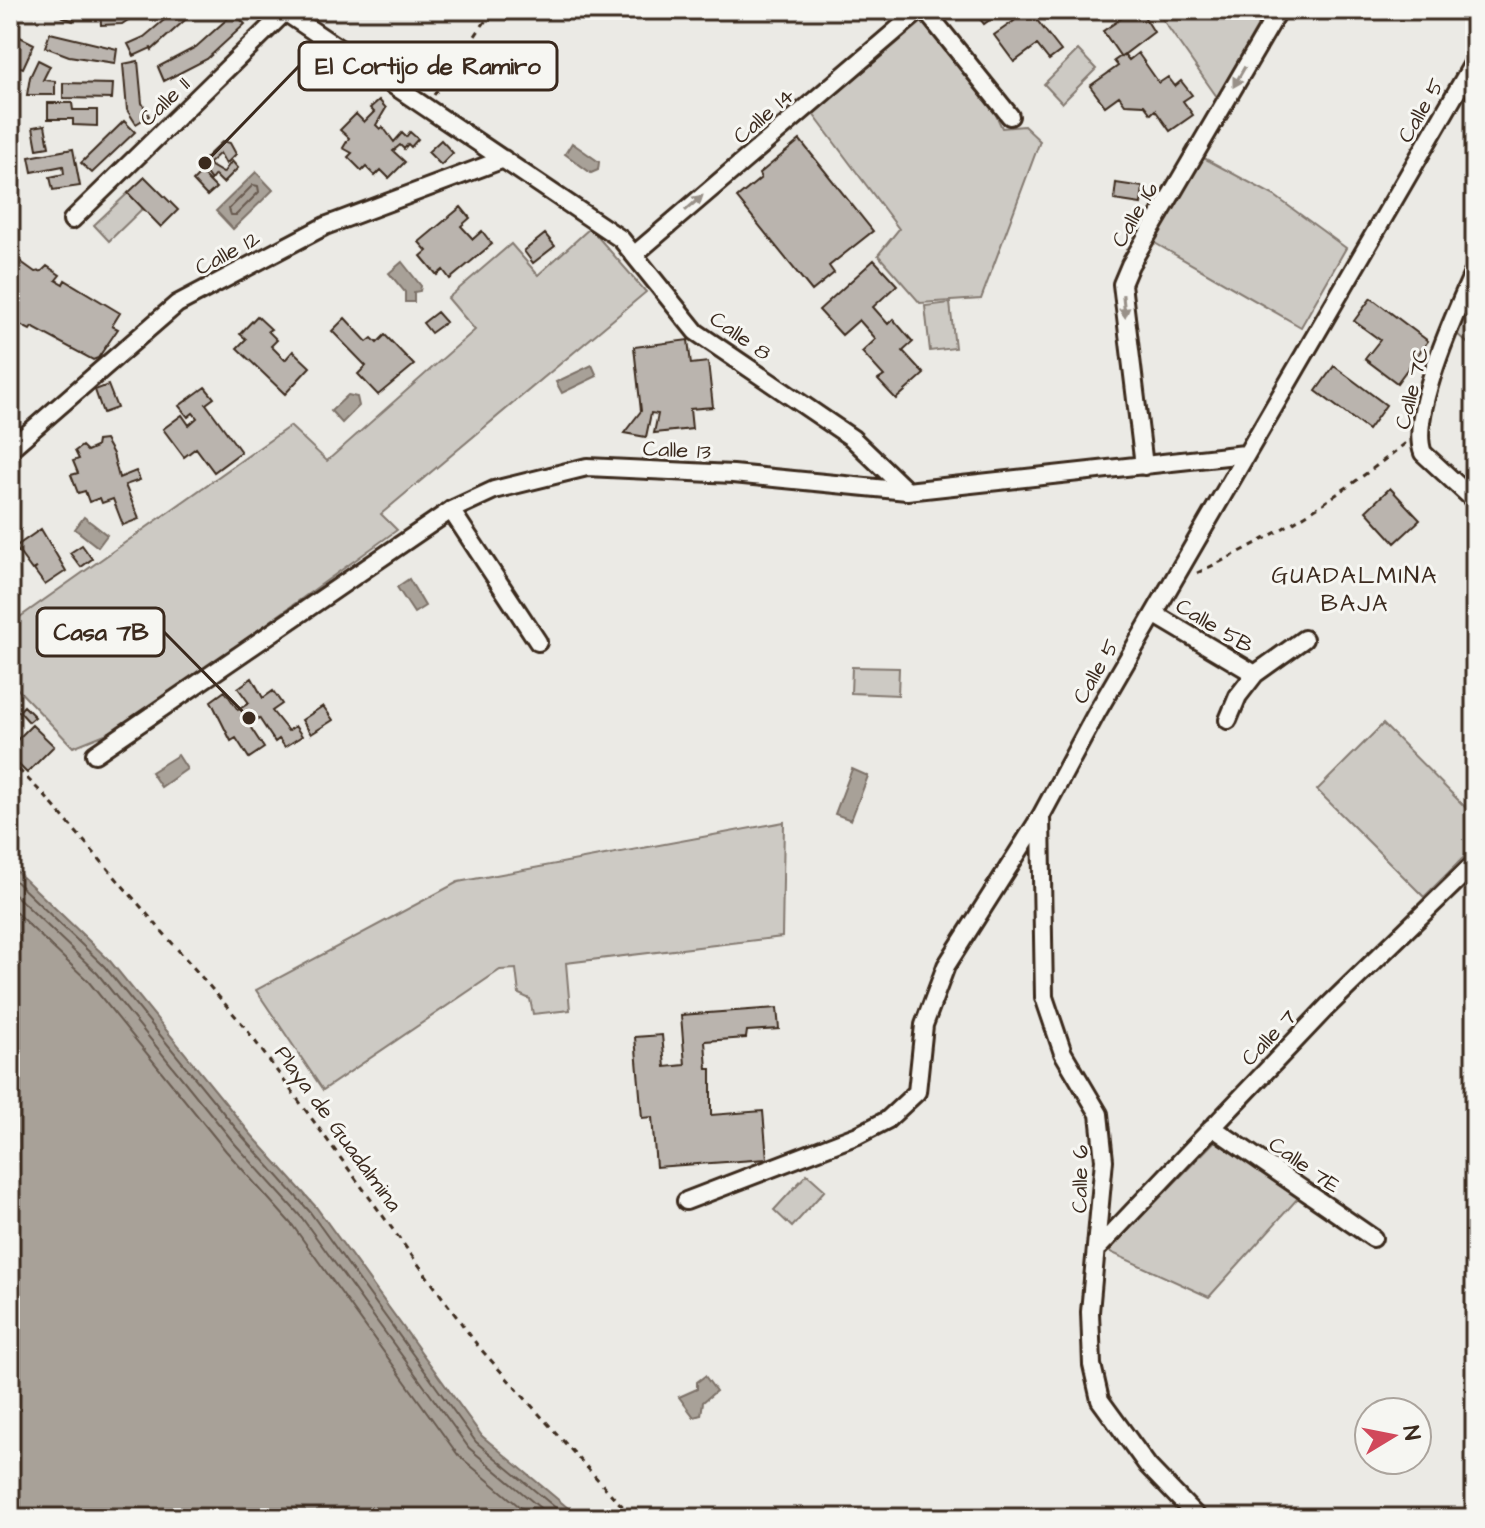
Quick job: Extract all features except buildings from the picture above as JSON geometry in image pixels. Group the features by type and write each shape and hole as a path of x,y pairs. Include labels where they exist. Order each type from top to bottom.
{"street":[{"path":"922,10 1010,116"},
{"name":"Calle 14","path":"635,254 922,10"},
{"name":"Calle 16","path":"1144,466 1122,284 1130,265 1279,10"},
{"name":"Calle 8","path":"284,11 621,239 696,332 852,438 907,491"},
{"name":"Calle 11","path":"72,220 284,11"},
{"name":"Calle 5","path":"686,1201 858,1135 887,1120 917,1092 924,1025 946,966 1041,816 1245,454 1475,60"},
{"name":"Calle 12","path":"10,449 177,304 325,226 504,159"},
{"name":"Calle 7C","path":"1475,269 1431,380 1419,432 1423,453 1475,501"},
{"path":"907,491 1245,454"},
{"name":"Calle 13","path":"95,754 451,510 494,490 587,467 733,474 907,491"},
{"path":"451,510 538,642"},
{"name":"Calle 5B","path":"1154,614 1255,674"},
{"name":"Calle 5B","path":"1228,720 1238,696 1255,674 1304,639"},
{"name":"Calle 6","path":"1041,816 1044,997 1063,1053 1099,1114 1104,1160 1099,1247 1090,1312 1092,1365 1100,1400 1148,1466 1198,1518"},
{"name":"Calle 7","path":"1099,1247 1212,1127 1475,863"},
{"name":"Calle 7E","path":"1212,1127 1373,1238"}],"path":[{"path":"426,107 493,10"},
{"path":"1178,572 1189,576 1273,537 1344,492 1419,432"},
{"name":"Playa de Guadalmina","path":"10,761 44,795 244,1026 478,1346 618,1502 636,1518"}],"shaded area":[{"path":"1156,10 1260,10 1264,15 1217,97"},
{"path":"922,22 996,115 1002,128 1024,126 1040,141 981,299 920,303 878,255 899,229 813,114"},
{"path":"1078,50 1096,69 1062,103 1044,84"},
{"path":"1202,157 1275,196 1346,248 1301,327 1153,242"},
{"path":"128,193 143,208 109,241 94,225"},
{"path":"590,228 646,292 381,514 397,530 125,726 73,747 10,681 10,624 290,426 327,461 475,330 448,298 511,244 538,275"},
{"path":"1475,285 1475,350 1456,333"},
{"path":"950,303 955,348 930,351 925,306"},
{"path":"852,667 899,668 898,695 851,693"},
{"path":"1383,724 1475,817 1475,846 1424,897 1317,790"},
{"path":"784,822 782,937 566,963 570,1010 533,1014 530,999 519,994 516,969 500,970 323,1090 256,990 458,882"},
{"path":"1216,1140 1299,1197 1209,1297 1108,1251"},
{"path":"807,1174 825,1190 792,1227 774,1210"}],"water":[{"path":"572,143 599,162 598,170 591,173 565,154"},
{"path":"256,172 273,190 233,229 216,211"},
{"path":"402,262 421,286 420,291 414,292 414,302 405,302 405,292 389,273"},
{"path":"592,365 597,376 562,393 556,382"},
{"path":"348,395 357,397 359,406 342,423 331,411"},
{"path":"84,517 107,535 98,547 75,529"},
{"path":"409,579 425,606 414,613 397,587"},
{"path":"178,755 187,769 161,787 151,772"},
{"path":"852,769 868,776 851,820 835,814"},
{"path":"10,865 110,961 249,1132 316,1207 482,1436 580,1518 10,1518"},
{"path":"705,1376 716,1391 703,1402 701,1415 694,1417 679,1397 697,1389 697,1382"}],"place":[{"name":"El Cortijo de Ramiro","path":"205,163"},
{"name":"Casa 7B","path":"249,718"}],"district":[{"name":"GUADALMINA BAJA","path":"1355,589"}]}
